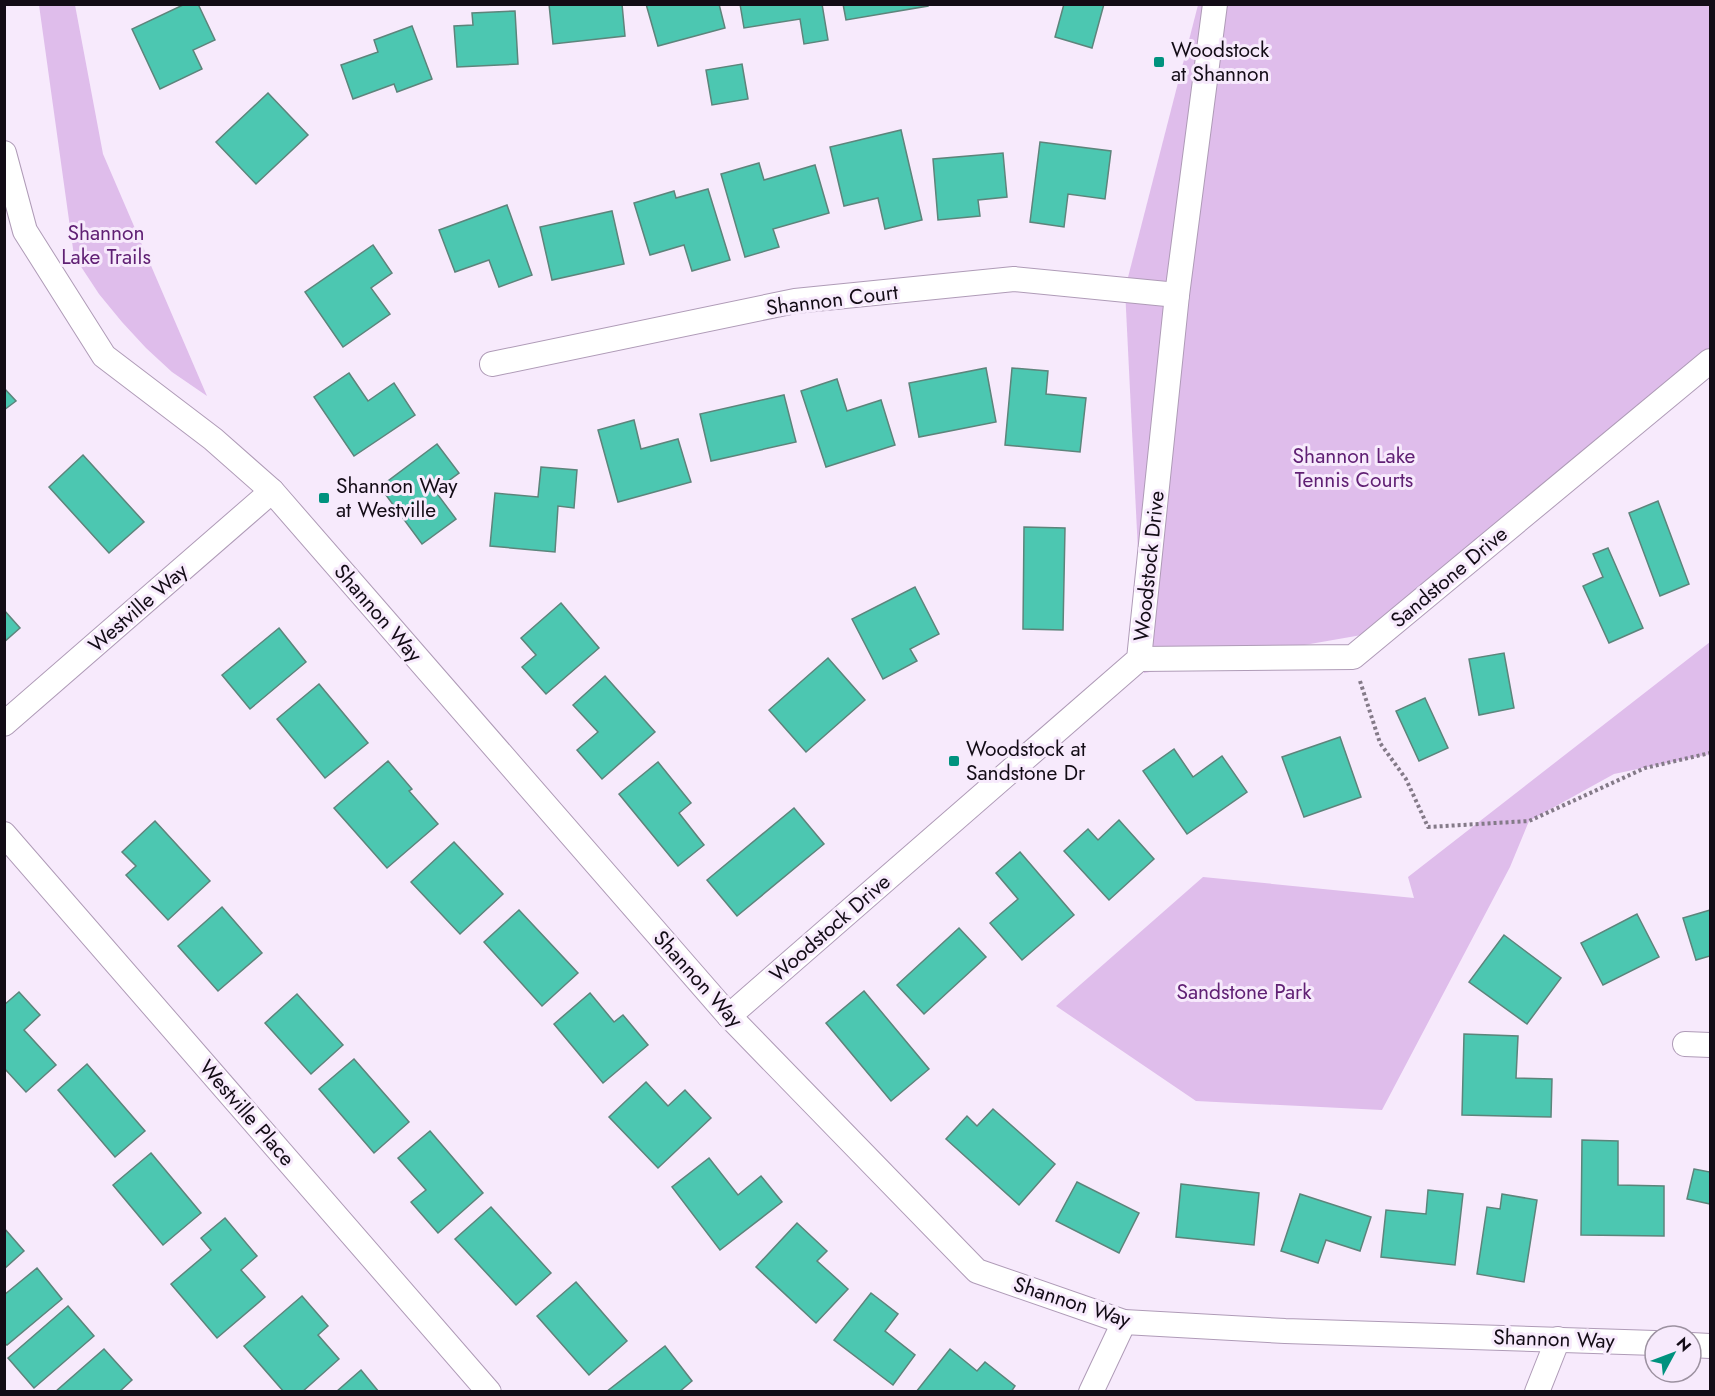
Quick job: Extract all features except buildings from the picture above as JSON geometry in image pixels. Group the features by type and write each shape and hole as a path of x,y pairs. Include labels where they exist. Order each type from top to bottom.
{"street":[{"name":"Woodstock Drive","path":"729,1016 1139,659 1177,295 1215,4"},
{"name":"Shannon Way","path":"4,153 25,231 104,356 213,439 272,491 729,1016 977,1270 1124,1322 1285,1331 1643,1343"},
{"name":"Shannon Court","path":"492,364 795,301 991,281 1014,279 1177,295"},
{"name":"Sandstone Drive","path":"1353,657 1710,361"},
{"name":"Westville Way","path":"4,724 272,491"},
{"path":"1139,659 1353,657"},
{"name":"Westville Place","path":"4,834 489,1392"},
{"path":"1685,1044 1710,1045"},
{"path":"1091,1392 1124,1322"},
{"path":"1538,1392 1558,1339"}],"path":[{"path":"1353,657 1380,743 1406,780 1428,827 1528,821 1646,768 1710,753"}],"green space":[{"name":"Shannon Lake Trails","path":"39,5 75,5 103,154 207,396 172,372 146,348 99,294 74,256"},
{"name":"Shannon Lake Tennis Courts","path":"1198,5 1710,5 1710,358 1373,633 1144,673 1125,289"},
{"name":"Sandstone Park","path":"1710,642 1710,754 1614,774 1529,821 1510,867 1382,1110 1196,1101 1056,1006 1203,877 1414,898 1408,877"}],"place":[{"name":"Woodstock at Shannon","path":"1159,62"},
{"name":"Shannon Way at Westville","path":"324,498"},
{"name":"Woodstock at Sandstone Dr","path":"954,761"}]}
